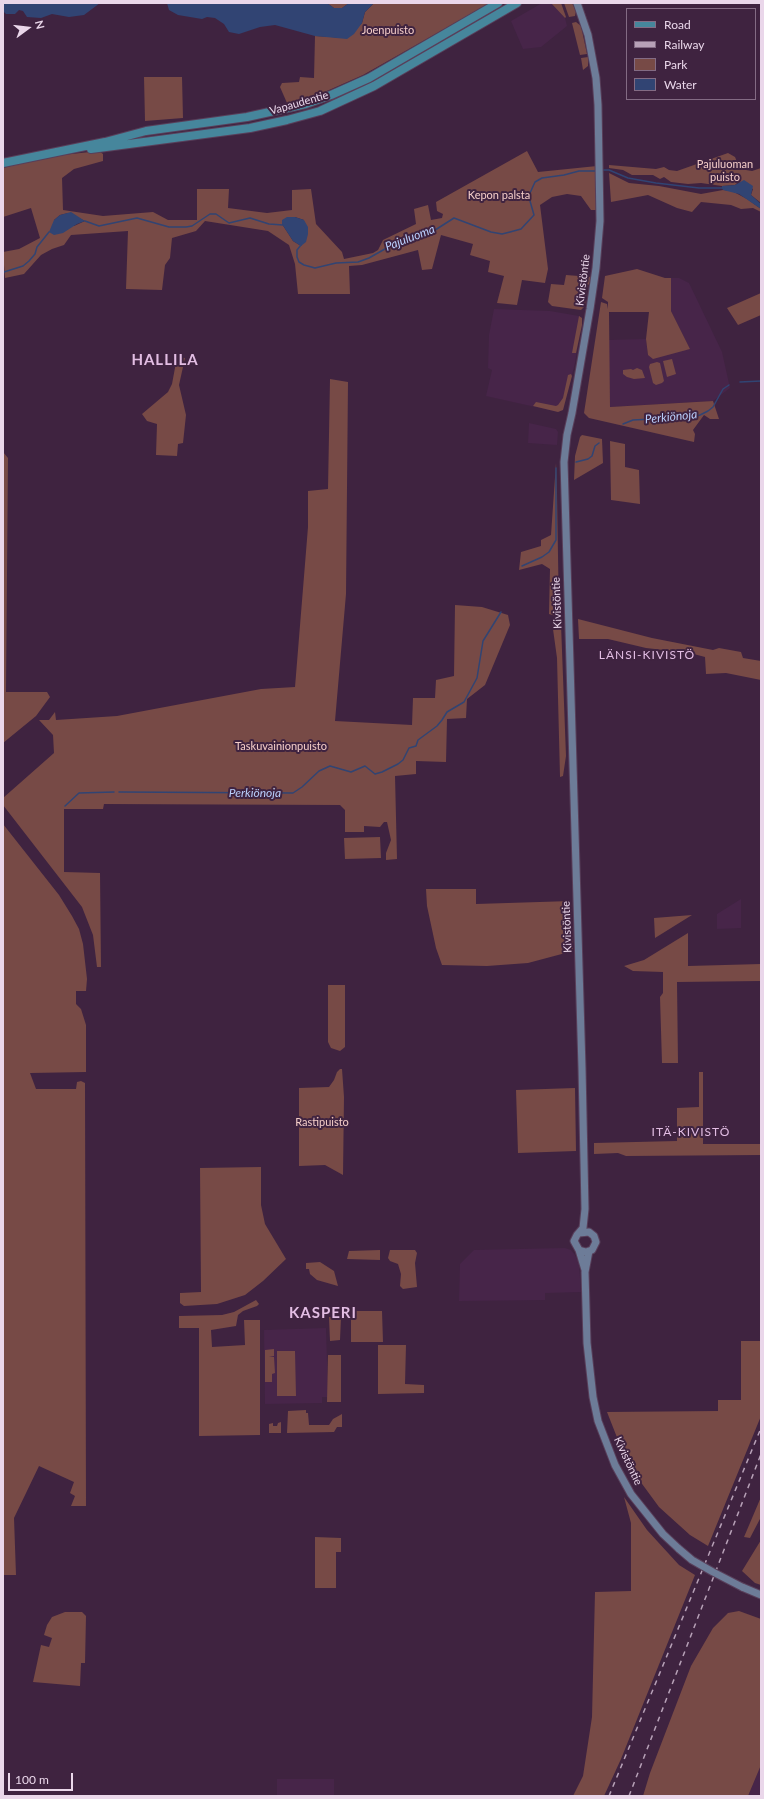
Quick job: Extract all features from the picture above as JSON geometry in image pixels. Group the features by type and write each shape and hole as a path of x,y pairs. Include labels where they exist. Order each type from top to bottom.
{"main road":[{"name":"Vapaudentie","path":"3,163 105,142 146,131 247,117 313,102 369,78 498,3"},
{"name":"Vapaudentie","path":"63,151 106,148 172,137 250,128 320,111 374,86 517,3"},
{"name":"Kivistöntie","path":"577,3 588,35 594,66 598,105 600,166 600,221 596,268 580,370 566,435 564,462 582,1060 584,1208 583,1228 579,1233"},
{"name":"Kivistöntie","path":"584,1208 592,1233"},
{"path":"586,1231 592,1233 596,1242 594,1248 586,1252 579,1250 574,1241 579,1233 586,1231"},
{"name":"Kivistöntie","path":"579,1250 585,1272 589,1371 592,1397 598,1420 615,1465 631,1494 663,1534 679,1549 713,1572 761,1595"},
{"name":"Kivistöntie","path":"585,1272 589,1251"}],"shaded area":[{"path":"542,3 551,3 565,18 567,26 541,47 523,49 511,21"},
{"path":"671,278 679,278 689,283 722,352 730,388 713,401 610,407 608,340 646,339 648,355 690,349 671,311"},
{"path":"494,309 550,311 579,316 582,318 575,363 563,410 558,412 486,396 492,370 488,368 489,335"},
{"path":"529,423 556,429 558,432 557,445 528,443"},
{"path":"741,899 741,928 717,929 717,914"},
{"path":"565,1248 571,1250 579,1263 581,1292 545,1293 545,1300 459,1301 460,1264 474,1250"},
{"path":"326,1328 328,1397 322,1397 322,1403 265,1404 264,1330"},
{"path":"761,1765 761,1796 748,1796"},
{"path":"277,1779 334,1779 334,1796 277,1796"}],"green space":[{"path":"327,3 349,3 342,8 334,8"},
{"name":"Joenpuisto","path":"374,3 490,3 363,75 320,94 287,103 280,87 282,83 299,82 300,77 314,78 315,36 347,38 362,23 365,12"},
{"path":"551,3 561,3 566,17 565,18"},
{"path":"564,3 572,3 576,11 575,16 569,17"},
{"path":"576,22 581,26 587,54 580,55 572,23"},
{"path":"588,57 588,66 583,70 581,58"},
{"path":"144,77 182,77 183,118 145,121"},
{"name":"Kepon palsta","path":"99,151 103,154 103,161 74,169 62,178 63,210 103,216 153,212 168,220 197,220 197,189 229,189 228,208 267,213 292,210 292,190 311,189 316,224 342,252 344,259 373,253 378,250 383,240 416,224 414,209 428,205 431,220 442,218 443,214 437,211 436,202 527,151 538,172 597,166 597,210 591,210 581,196 567,194 552,197 540,205 548,269 545,283 522,280 517,305 497,303 504,276 488,272 490,261 470,255 473,244 441,235 432,269 422,270 418,250 362,265 349,266 350,294 298,294 295,264 289,245 268,231 205,221 196,231 172,238 170,258 165,265 162,290 126,289 128,231 71,235 64,245 41,255 24,274 5,278 3,252 19,249 40,238 31,208 3,217 3,168 44,157","holes":["68,213 85,221 74,226 54,220 60,215","295,217 304,220 301,246 293,241 282,224"]},
{"name":"Pajuluoman puisto","path":"728,153 735,157 740,169 752,171 761,168 761,203 751,195 753,189 738,182 735,185 722,186 701,183 688,184 671,182 664,177 660,179 653,175 632,175 623,170 609,168 609,165 656,169 664,167 669,170 677,171"},
{"path":"609,173 629,183 659,186 701,194 723,190 732,191 761,209 761,212 753,208 741,209 731,205 701,202 692,212 677,208 648,195 611,202"},
{"path":"637,269 665,278 671,278 671,311 690,349 653,359 648,355 646,339 649,312 609,312 610,407 713,401 719,419 710,419 704,415 693,430 695,434 694,442 589,418 584,413 601,302 607,304 608,309 608,302 602,298 605,276"},
{"path":"566,275 592,277 587,288 585,306 581,310 552,306 548,302 551,284 564,285"},
{"path":"761,293 761,315 738,325 727,308"},
{"path":"579,316 582,318 582,325 576,353 572,353"},
{"path":"177,357 185,358 179,385 186,415 183,443 178,444 177,456 156,455 157,424 147,421 142,414 168,392 172,384"},
{"path":"672,359 676,374 667,377 663,361"},
{"path":"657,362 660,363 664,381 656,385 653,383 649,367 650,364"},
{"path":"637,368 642,370 645,378 634,379 623,374 623,370 633,370"},
{"path":"571,374 572,376 563,410 558,412 533,406 536,402 556,406 558,405 563,398 568,375"},
{"name":"Taskuvainionpuisto","path":"330,379 348,382 346,594 335,721 412,725 413,698 435,698 436,680 454,676 455,605 482,607 508,615 510,625 485,685 467,699 466,718 447,719 446,762 416,761 416,774 395,776 397,859 386,860 386,853 391,840 387,822 384,822 380,827 364,826 364,832 345,832 345,810 340,805 104,804 103,809 64,809 64,872 100,873 101,967 97,967 93,935 82,907 3,805 3,798 54,753 53,735 39,720 49,720 55,712 56,720 117,716 261,689 295,687 308,527 308,491 328,489"},
{"path":"582,435 602,439 603,463 574,480 575,456 580,437"},
{"path":"610,441 625,444 625,467 639,470 640,504 611,500"},
{"path":"3,452 8,458 6,692 47,692 50,697 36,716 3,743"},
{"path":"556,463 559,617 549,614 550,569 542,564 519,570 521,552 541,546 541,540 551,535"},
{"path":"578,619 652,638 713,650 719,648 741,652 743,658 761,661 761,680 726,673 706,674 705,657 690,653 646,648 608,639 579,639"},
{"path":"552,622 561,624 566,756 563,776 560,777 557,658"},
{"path":"3,824 59,895 72,916 79,929 83,944 87,979 86,991 76,991 76,1004 81,1009 86,1025 86,1072 30,1073 36,1089 76,1089 77,1082 81,1081 85,1083 86,1506 71,1506 75,1496 70,1493 74,1482 39,1466 14,1518 16,1575 3,1575"},
{"path":"380,837 381,858 345,859 344,838"},
{"path":"426,889 476,889 476,904 571,901 573,951 528,963 487,966 442,965 436,948 427,906"},
{"path":"692,915 655,938 654,918"},
{"path":"688,933 688,966 761,964 761,981 677,982 678,1063 662,1063 660,997 663,993 663,972 633,971 624,966 644,960"},
{"path":"328,985 345,985 345,1047 340,1051 331,1048 328,1042"},
{"name":"Rastipuisto","path":"340,1069 342,1069 344,1097 343,1175 325,1165 299,1166 299,1088 329,1087"},
{"path":"699,1072 703,1072 703,1144 761,1144 761,1155 626,1156 618,1153 594,1154 594,1143 677,1141 677,1108 699,1107"},
{"path":"575,1088 576,1151 518,1153 516,1090"},
{"path":"261,1167 261,1205 265,1224 286,1259 263,1281 245,1295 217,1304 184,1306 180,1303 180,1293 201,1292 200,1168"},
{"path":"380,1250 380,1260 347,1259 349,1251"},
{"path":"390,1250 415,1250 417,1253 415,1263 417,1287 403,1289 400,1286 401,1274 398,1264 390,1261 388,1258"},
{"path":"320,1262 334,1271 338,1286 317,1280 310,1274 309,1269 306,1269 306,1263"},
{"path":"256,1300 259,1304 257,1306 243,1311 238,1315 236,1326 211,1330 212,1347 245,1345 244,1320 260,1320 260,1435 199,1436 199,1328 179,1328 179,1316 222,1315 234,1312"},
{"path":"351,1311 382,1311 383,1342 351,1342"},
{"path":"329,1317 341,1317 340,1340 330,1341"},
{"path":"741,1341 761,1341 761,1416 708,1546 690,1535 659,1507 637,1477 620,1445 607,1412 718,1411 718,1400 741,1400"},
{"path":"378,1345 406,1345 405,1384 424,1385 424,1393 378,1394"},
{"path":"274,1349 274,1356 269,1356 274,1357 275,1373 272,1374 272,1382 265,1382 265,1350"},
{"path":"277,1351 295,1351 296,1396 277,1396"},
{"path":"328,1355 341,1355 341,1402 327,1402"},
{"path":"306,1410 306,1413 308,1413 309,1425 329,1425 333,1419 342,1414 342,1427 337,1427 334,1432 287,1433 288,1411"},
{"path":"281,1422 281,1433 269,1433 269,1424 273,1423 273,1426 277,1426 278,1423"},
{"path":"624,1497 647,1530 679,1565 695,1575 621,1759 604,1796 573,1796 583,1776 592,1717 595,1592 631,1591 631,1523"},
{"path":"761,1497 761,1517 750,1538 744,1537"},
{"path":"315,1537 341,1538 341,1552 336,1552 336,1588 315,1588"},
{"path":"761,1540 761,1585 755,1583 742,1571"},
{"path":"739,1611 761,1619 761,1765 748,1796 643,1796 650,1773 691,1666 713,1628 728,1613"},
{"path":"65,1612 82,1612 86,1616 85,1663 81,1663 80,1686 33,1682 41,1645 49,1647 52,1638 44,1635 47,1625 52,1617"}],"water":[{"path":"3,3 100,3 84,15 69,17 52,14 41,18 27,17 23,11 19,10 15,14 6,14 3,11"},
{"path":"167,3 327,3 334,8 342,8 349,3 374,3 365,12 362,23 354,34 347,39 315,36 275,25 260,27 239,34 229,32 224,24 215,18 207,17 202,19 178,15 169,10"},
{"path":"744,180 753,186 751,195 761,204 761,209 739,194 723,190 722,188 722,186 735,185"},
{"path":"71,212 85,221 63,233 54,235 49,232 54,220 60,215"},
{"path":"287,217 295,217 304,220 308,227 306,242 301,246 293,241 282,224 282,220"}],"waterway":[{"name":"Pajuluoma","path":"602,170 609,170 628,178 656,183 699,188 724,188"},
{"name":"Pajuluoma","path":"301,245 297,250 299,262 315,268 336,263 358,262 369,258 412,235 432,232 454,218 491,232 502,234 510,232 521,229 534,215 530,201 530,193 535,182 542,178 579,171 596,171"},
{"name":"Pajuluoma","path":"85,221 99,226 137,218 169,227 186,227 192,226 210,214 216,214 229,223 250,218 269,224 283,225"},
{"name":"Pajuluoma","path":"4,272 23,266 29,261 35,254 37,247 49,232"},
{"name":"Perkiönoja","path":"740,382 761,381"},
{"name":"Perkiönoja","path":"623,424 633,420 693,417 700,415 713,407 723,389 729,385"},
{"name":"Perkiönoja","path":"576,462 588,459 592,456 595,446 599,443"},
{"name":"Perkiönoja","path":"522,566 542,557 549,552 556,540 556,468"},
{"name":"Perkiönoja","path":"119,792 293,793 302,787 319,771 330,766 351,772 365,766 375,774 382,772 403,760 409,748 416,746 418,740 437,726 447,712 464,702 477,678 483,641 501,612"},
{"name":"Perkiönoja","path":"65,806 79,793 114,792"}],"railway":[{"path":"609,1796 761,1428"},
{"path":"629,1796 761,1454"}],"district":[{"name":"HALLILA","path":"165,360"},
{"name":"LÄNSI-KIVISTÖ","path":"647,655"},
{"name":"ITÄ-KIVISTÖ","path":"691,1132"},
{"name":"KASPERI","path":"323,1313"}]}
